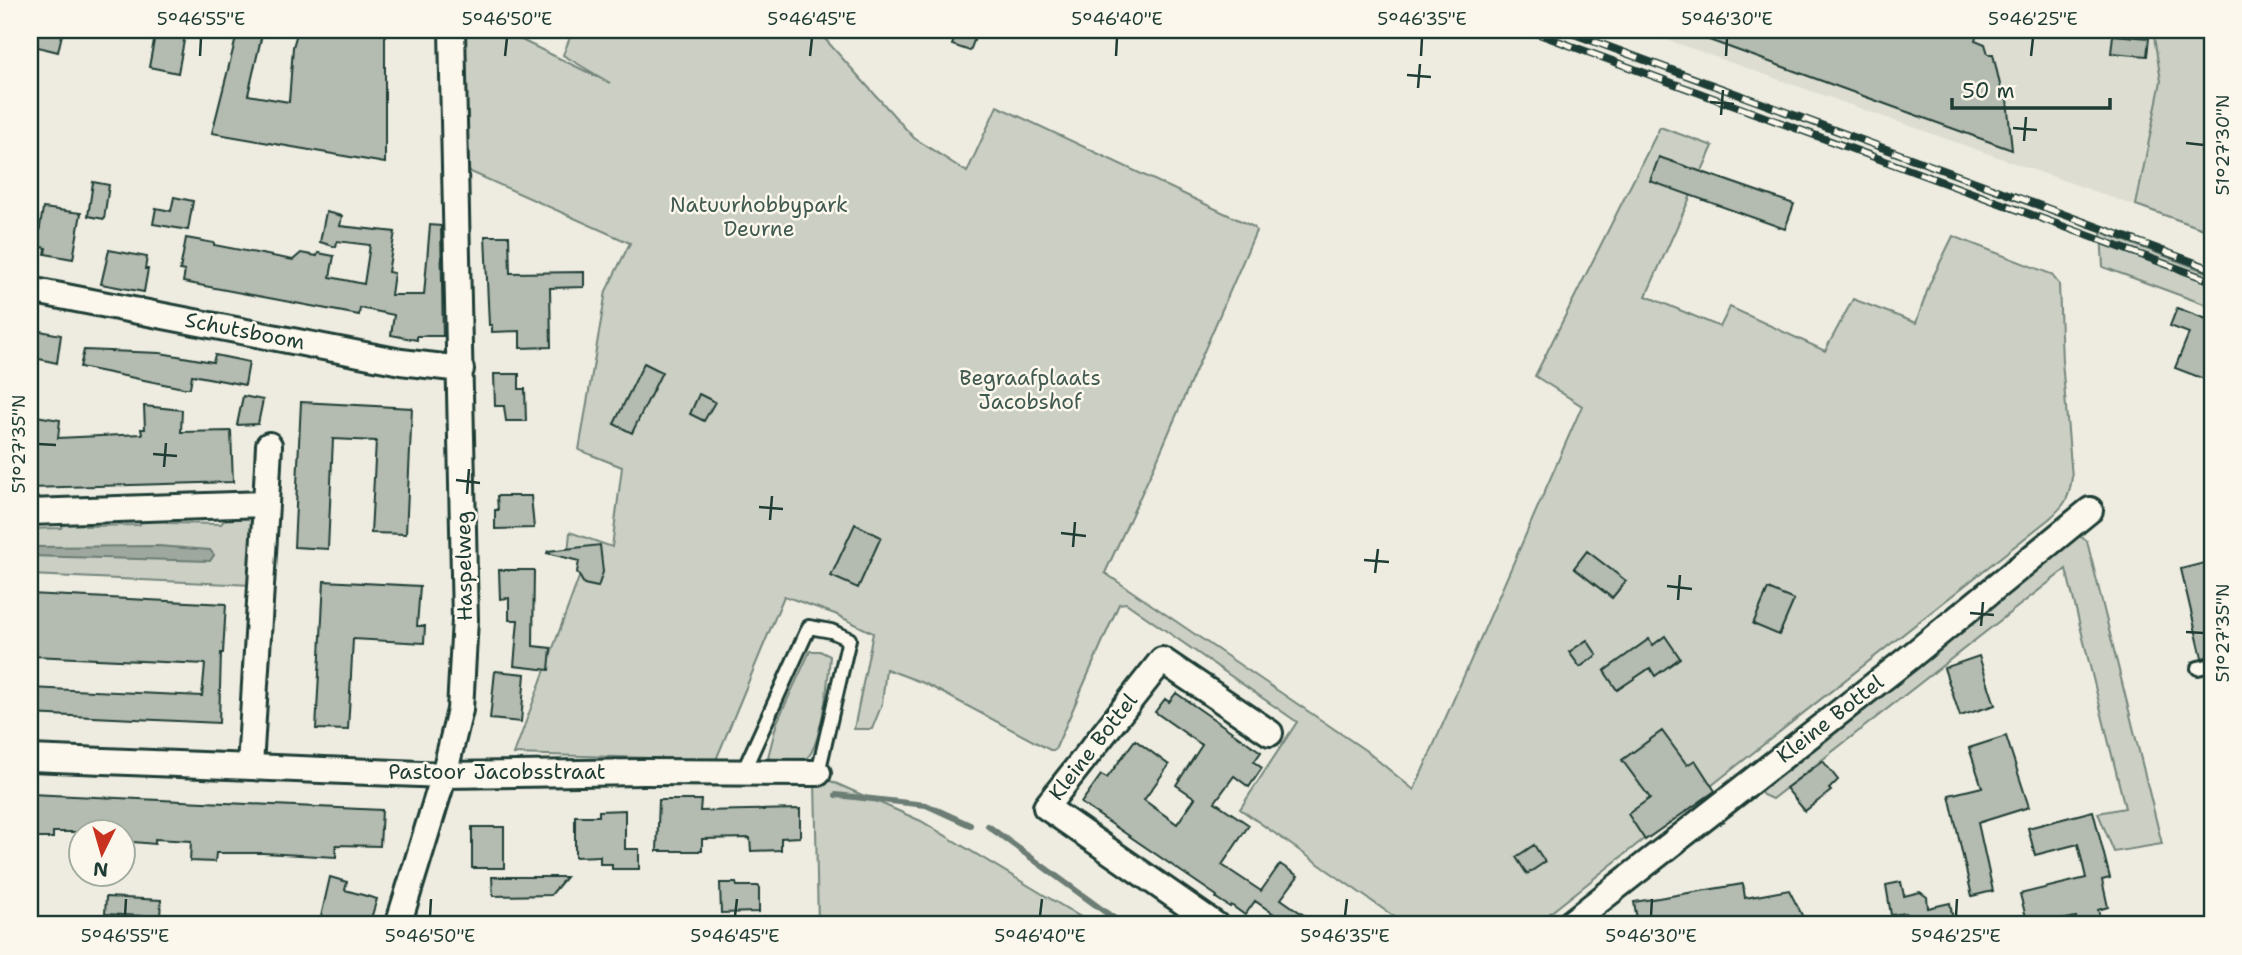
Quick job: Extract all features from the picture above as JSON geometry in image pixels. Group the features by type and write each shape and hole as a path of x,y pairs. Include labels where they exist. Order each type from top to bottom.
{"street":[{"name":"Haspelweg","path":"398,925 444,775 460,710 465,620 452,30"},
{"name":"Schutsboom","path":"30,290 401,362 461,369"},
{"path":"250,766 269,445"},
{"path":"30,512 266,504"},
{"name":"Kleine Bottel","path":"1568,925 1910,657 2090,510"},
{"name":"Kleine Bottel","path":"1216,925 1046,807 1162,660 1270,733"},
{"name":"Pastoor Jacobsstraat","path":"30,758 444,775 818,773"}],"lane":[{"name":"Pastoor Jacobsstraat","path":"743,772 809,627 831,631 849,639 818,773"},
{"path":"2198,668 2212,666"}],"shaded area":[{"path":"1639,30 2212,30 2212,233"},
{"path":"158,546 210,550 214,555 210,561 30,556 30,547"}],"green space":[{"path":"458,30 501,30 610,83 563,55 573,30 817,30 914,138 967,172 997,106 1254,227 1256,231 1105,573 1365,750 1414,790 1582,406 1535,376 1660,127 1713,146 1646,296 1720,327 1730,307 1825,351 1853,299 1916,323 1930,283 1953,236 2051,274 2059,284 2062,361 2072,477 2070,491 2063,505 2049,519 1535,925 1406,925 1240,809 1297,722 1126,603 1119,604 1055,750 1050,750 926,684 886,669 882,704 872,729 854,729 873,633 835,614 784,596 716,760 514,754 585,561 568,553 570,532 612,547 622,467 579,450 606,291 630,243 462,168"},
{"path":"2153,30 2212,30 2212,232 2136,205 2161,81"},
{"path":"2101,232 2212,274 2212,307 2103,267"},
{"path":"229,515 249,516 254,521 252,585 30,575 30,529 61,528 66,520 79,520 85,526 139,525 145,517 161,516 168,523 221,524"},
{"path":"2072,536 2087,541 2162,844 2114,852 2098,813 2125,808 2066,569 1772,799 1763,795 1751,779"},
{"path":"810,651 820,651 830,656 822,719 807,758 791,765 779,763 768,757 777,722"},
{"path":"826,779 921,821 1094,925 818,925 815,780"}],"building":[{"path":"33,30 63,30 58,52 30,45"},
{"path":"156,30 186,30 178,73 149,67"},
{"path":"238,30 263,30 248,95 289,102 293,47 298,30 385,30 385,163 212,133"},
{"path":"958,30 978,30 970,51 952,45"},
{"path":"1978,30 1975,40 1985,44 1988,54 1993,54 2003,98 2007,99 2012,150 1687,32"},
{"path":"2113,35 2149,38 2147,56 2111,53"},
{"path":"1659,157 1794,204 1785,229 1650,181"},
{"path":"93,182 109,185 104,219 88,216"},
{"path":"174,197 193,201 188,230 153,224 156,208 171,211"},
{"path":"43,208 81,213 73,259 45,254 46,248 37,246"},
{"path":"326,212 342,216 340,226 395,232 388,272 394,273 391,295 424,295 430,225 441,226 443,336 417,336 417,340 391,335 394,315 360,308 359,315 183,282 185,271 180,270 186,238 293,260 301,253 334,256 330,277 364,284 370,245 337,241 336,247 320,242"},
{"path":"485,236 509,236 510,273 584,272 584,287 550,288 551,347 520,348 520,331 492,332 492,325 489,325"},
{"path":"109,250 147,257 144,292 101,284"},
{"path":"2177,308 2212,321 2212,382 2175,368 2189,333 2170,326"},
{"path":"30,329 61,335 57,363 30,357"},
{"path":"84,350 160,353 213,362 215,355 249,362 245,385 192,375 190,388 183,388 80,367"},
{"path":"644,363 662,372 632,433 614,424"},
{"path":"494,374 519,374 519,389 525,389 526,421 506,421 504,406 495,406"},
{"path":"699,394 715,402 704,421 690,414"},
{"path":"243,396 263,400 258,424 237,425"},
{"path":"301,402 412,408 406,534 371,533 376,441 333,439 328,549 294,547"},
{"path":"144,406 182,410 181,432 231,431 233,482 30,488 30,415 60,420 58,438 142,434 141,429 145,429"},
{"path":"497,496 531,496 534,528 495,529"},
{"path":"855,524 881,537 858,588 831,576"},
{"path":"600,545 603,572 598,587 584,584 577,572 579,561 547,553 548,551"},
{"path":"1587,551 1626,581 1612,598 1574,568"},
{"path":"2212,561 2212,656 2202,658 2181,569"},
{"path":"499,570 534,570 533,646 551,648 549,670 514,666 518,620 509,620 509,598 500,599"},
{"path":"324,581 420,586 417,626 425,626 424,643 353,639 348,730 316,729"},
{"path":"1768,589 1794,600 1779,635 1753,624"},
{"path":"30,594 226,604 221,653 219,723 30,714 30,688 202,696 205,664 33,656 34,625 30,624"},
{"path":"1665,636 1680,658 1655,676 1650,668 1617,690 1604,671 1649,639 1653,645"},
{"path":"1587,640 1597,655 1580,667 1569,652"},
{"path":"1979,656 1995,705 1960,716 1944,668"},
{"path":"495,671 525,674 521,722 490,719"},
{"path":"1176,693 1261,752 1254,762 1262,768 1249,787 1234,776 1215,802 1249,825 1222,865 1261,891 1280,864 1298,876 1281,899 1318,925 1290,925 1255,901 1245,915 1216,898 1217,896 1081,803 1101,775 1107,778 1135,740 1169,765 1144,800 1177,824 1195,798 1176,785 1202,745 1155,712 1165,699 1169,702"},
{"path":"1662,731 1687,765 1695,760 1715,791 1645,840 1628,814 1650,798 1622,760"},
{"path":"2006,736 2029,807 1978,823 1993,891 1972,896 1949,795 1982,787 1969,748"},
{"path":"1823,761 1838,780 1829,789 1831,791 1805,811 1786,788"},
{"path":"30,794 382,810 380,846 336,845 336,857 216,853 215,862 190,861 191,841 155,839 155,844 136,842 136,818 66,818 66,832 53,832 53,838 33,838 34,818 30,818"},
{"path":"659,800 701,800 700,811 800,809 800,837 781,838 781,850 751,851 750,838 702,839 702,851 657,851"},
{"path":"625,810 625,849 639,849 639,869 612,869 612,864 600,864 600,856 575,857 575,816 599,816 599,811"},
{"path":"2093,811 2110,878 2102,880 2108,907 2098,910 2101,920 2078,925 2076,917 2028,925 2020,894 2086,878 2078,844 2035,855 2028,828"},
{"path":"472,827 504,827 504,868 472,868"},
{"path":"1534,845 1545,862 1527,874 1516,857"},
{"path":"330,877 347,882 345,890 377,899 369,925 336,925 320,921"},
{"path":"492,877 566,877 551,895 493,896"},
{"path":"1901,882 1904,896 1920,892 1927,897 1928,908 1950,903 1954,925 1922,925 1921,919 1908,921 1906,913 1891,915 1886,885"},
{"path":"720,883 759,886 759,912 721,913"},
{"path":"1743,884 1745,898 1789,890 1807,925 1638,925 1634,902"},
{"path":"106,897 161,900 160,917 105,914"}],"waterway":[{"path":"836,795 926,805 970,825"},
{"path":"988,826 1123,925"}],"railway":[{"path":"1528,30 2212,281"},
{"path":"1563,30 2212,269"}],"park label":[{"name":"Natuurhobbypark Deurne","path":"759,217"},
{"name":"Begraafplaats Jacobshof","path":"1030,390"}]}
